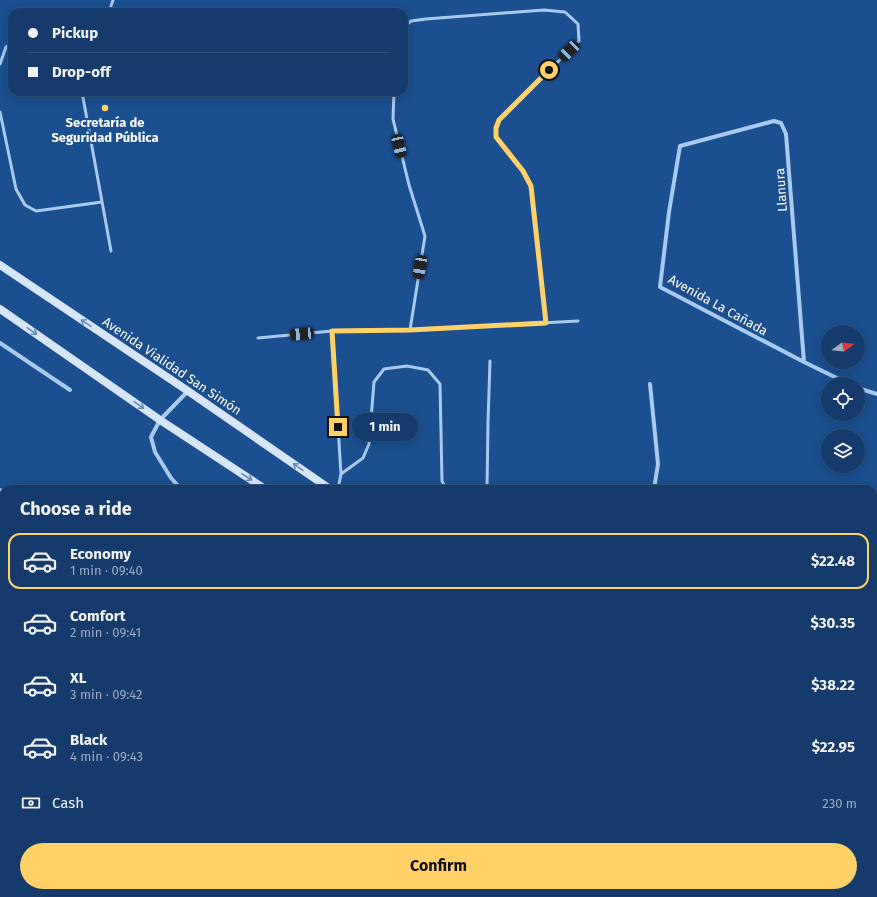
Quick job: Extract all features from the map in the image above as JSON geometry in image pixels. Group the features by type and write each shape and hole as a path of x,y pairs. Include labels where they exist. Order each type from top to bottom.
{"main road":[{"name":"Avenida Vialidad San Simón","path":"0,265 188,391 324,485"},
{"path":"0,309 160,420 259,485"}],"street":[{"name":"Llanura","path":"680,146 774,121 781,123 786,134 804,362"},
{"name":"Avenida La Cañada","path":"680,146 669,212 660,287 835,377"},
{"path":"0,343 70,390"},
{"path":"650,384 658,464 655,485"},
{"path":"865,390 877,394"},
{"path":"177,485 171,478 155,452 151,437 160,420 188,391"}],"lane":[{"path":"408,24 411,21 426,18 544,10 565,12 578,24 579,41 499,120 496,128 496,137 523,171 531,186 546,323"},
{"path":"0,64 6,46 8,45"},
{"path":"83,96 111,252"},
{"path":"394,96 393,119 409,185 425,236 410,330"},
{"path":"0,112 16,189 25,205 36,211 102,202"},
{"path":"258,338 332,331 410,330 578,321"},
{"path":"332,331 341,474 339,485"},
{"path":"487,485 490,361"},
{"path":"341,474 363,458 369,444 374,382 384,370 407,366 428,370 440,384 442,481 444,485"}],"place":[{"name":"Secretaría de Seguridad Pública","path":"105,108"}],"route":[{"path":"338,427 332,331 410,330 546,323 531,186 523,171 496,137 496,128 499,120 549,70"}]}
